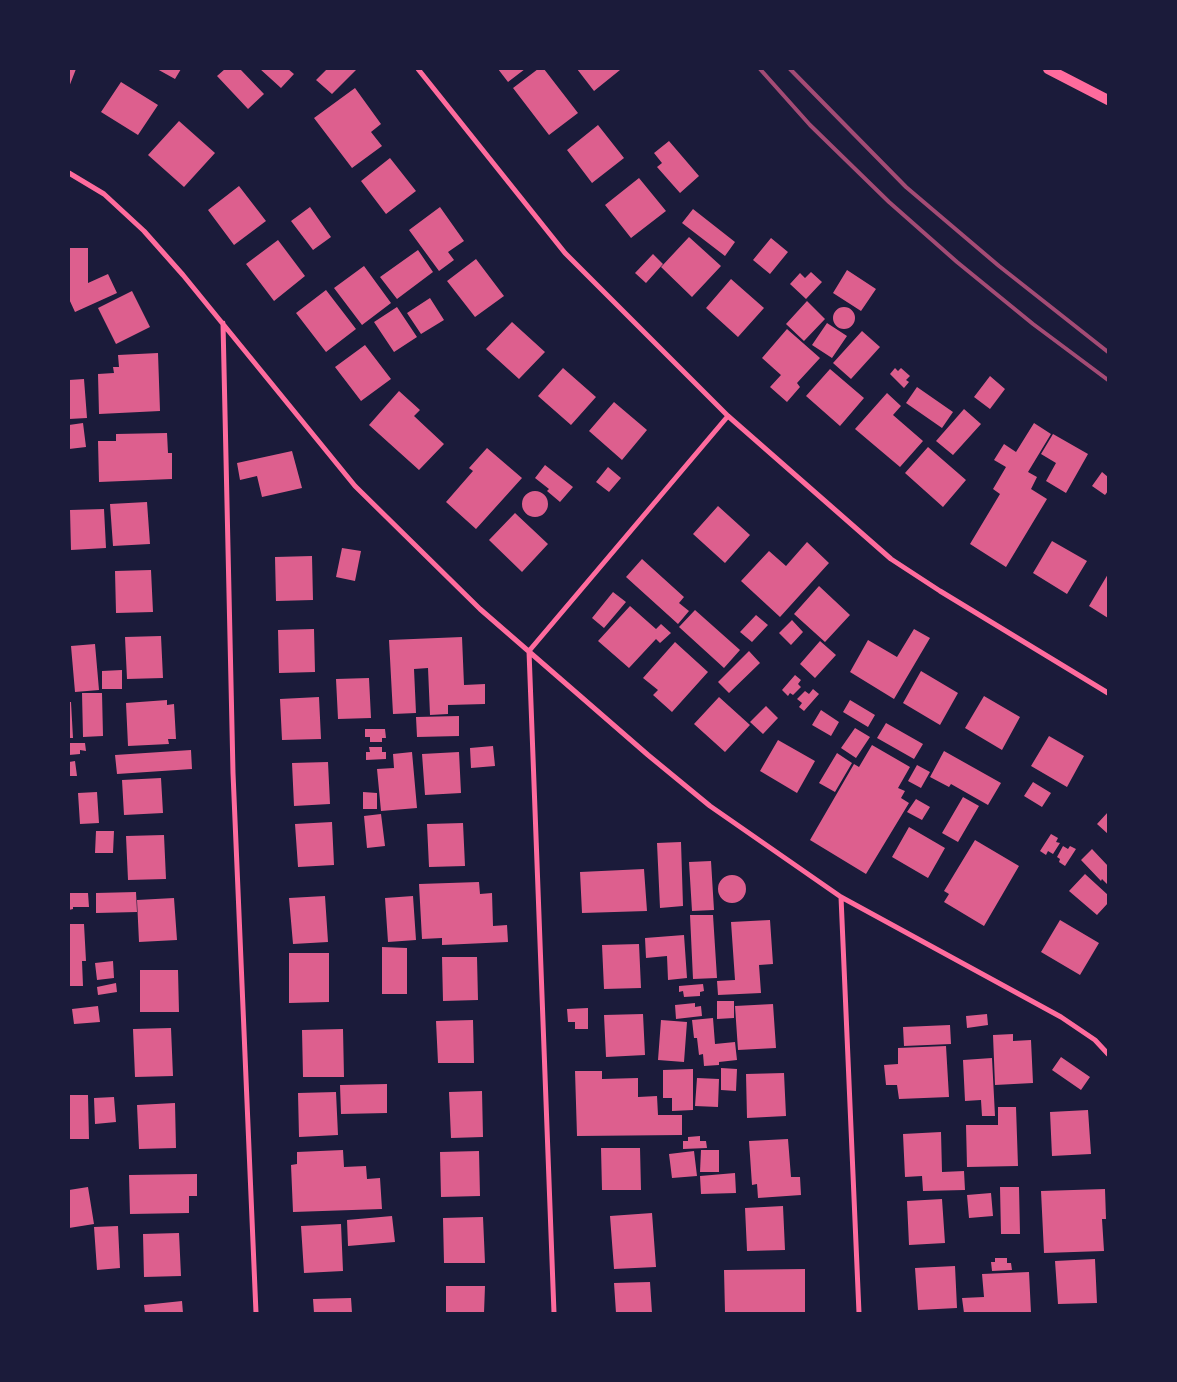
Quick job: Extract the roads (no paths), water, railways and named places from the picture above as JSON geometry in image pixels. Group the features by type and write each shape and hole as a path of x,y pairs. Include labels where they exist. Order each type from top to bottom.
{"main road":[{"path":"1048,69 1108,100"}],"street":[{"path":"418,69 565,253 728,416 891,559 940,592 1108,693"},
{"path":"69,173 104,194 144,231 223,323 355,486 480,609 648,755 710,806 841,897 1062,1016 1095,1040 1108,1054"},
{"path":"223,323 233,773 256,1313"},
{"path":"554,1313 529,651 728,416"},
{"path":"841,897 859,1313"}],"railway":[{"path":"760,69 810,125 889,202 957,262 1033,324 1108,380"},
{"path":"790,69 906,187 999,266 1108,352"}]}
